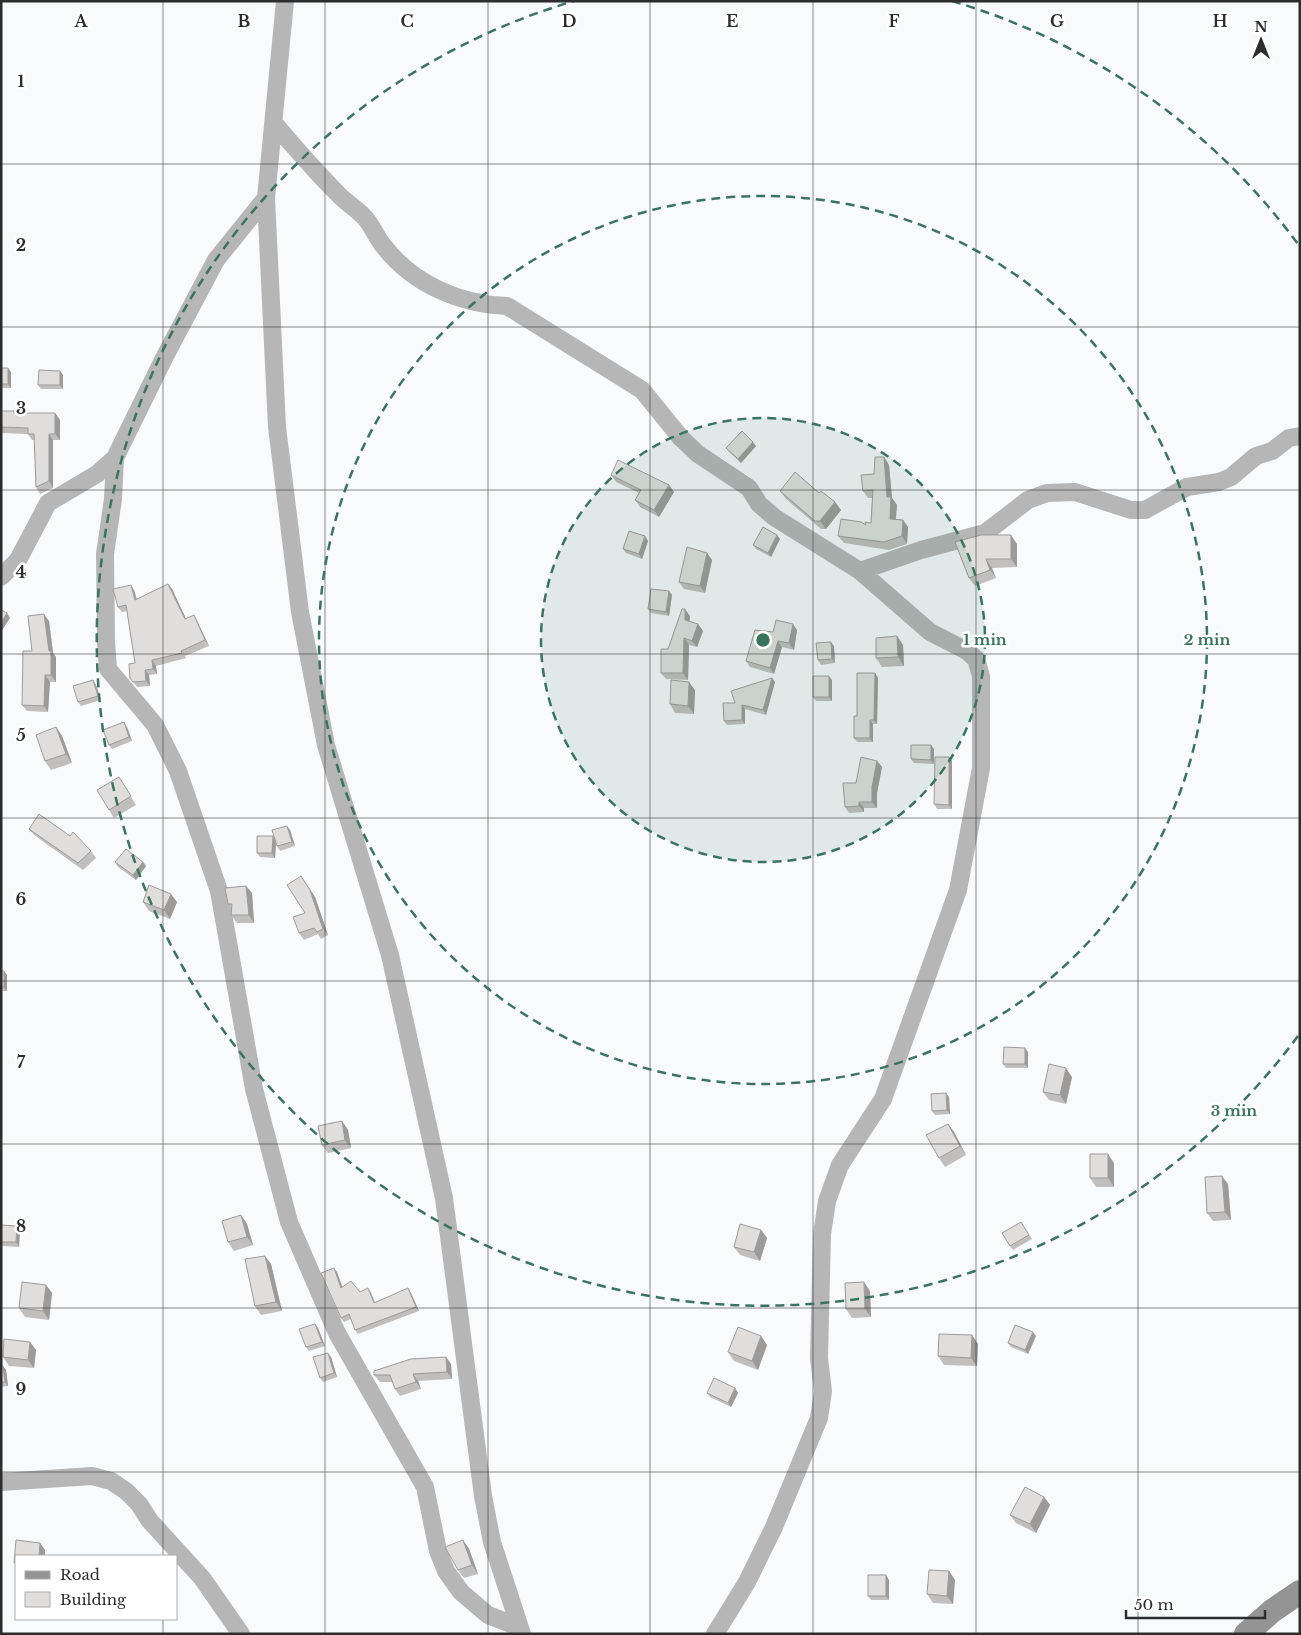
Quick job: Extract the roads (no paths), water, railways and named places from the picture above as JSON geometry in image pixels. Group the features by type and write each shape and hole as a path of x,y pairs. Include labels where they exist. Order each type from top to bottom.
{"main road":[{"path":"1246,1634 1272,1611 1300,1592"}],"street":[{"path":"285,1 266,198 277,427 300,612 326,745 390,956 444,1198 483,1496 492,1542 520,1630"},
{"path":"274,123 307,163 342,198 366,218 383,245 408,272 442,292 485,305 507,306 642,390 681,438 698,454 749,488 759,504 774,516 860,571 930,632 968,651 976,659 981,676 980,768 958,890 883,1099 840,1165 827,1201 822,1234 819,1358 823,1391 819,1418 774,1527 746,1582 715,1634"},
{"path":"1,577 18,560 48,503 97,474 115,458 164,358 216,260 266,198"},
{"path":"860,571 921,550 985,533 1028,500 1047,493 1075,492 1131,510 1145,510 1186,487 1219,482 1231,477 1256,456 1272,451 1288,438 1300,436"},
{"path":"115,458 113,499 105,554 108,669 155,725 178,771 216,882 254,1089 289,1222 336,1333 425,1487 438,1551 446,1571 461,1592 488,1615 520,1630"},
{"path":"1,1482 92,1476 111,1481 126,1491 162,1535 202,1578 241,1634"}]}
